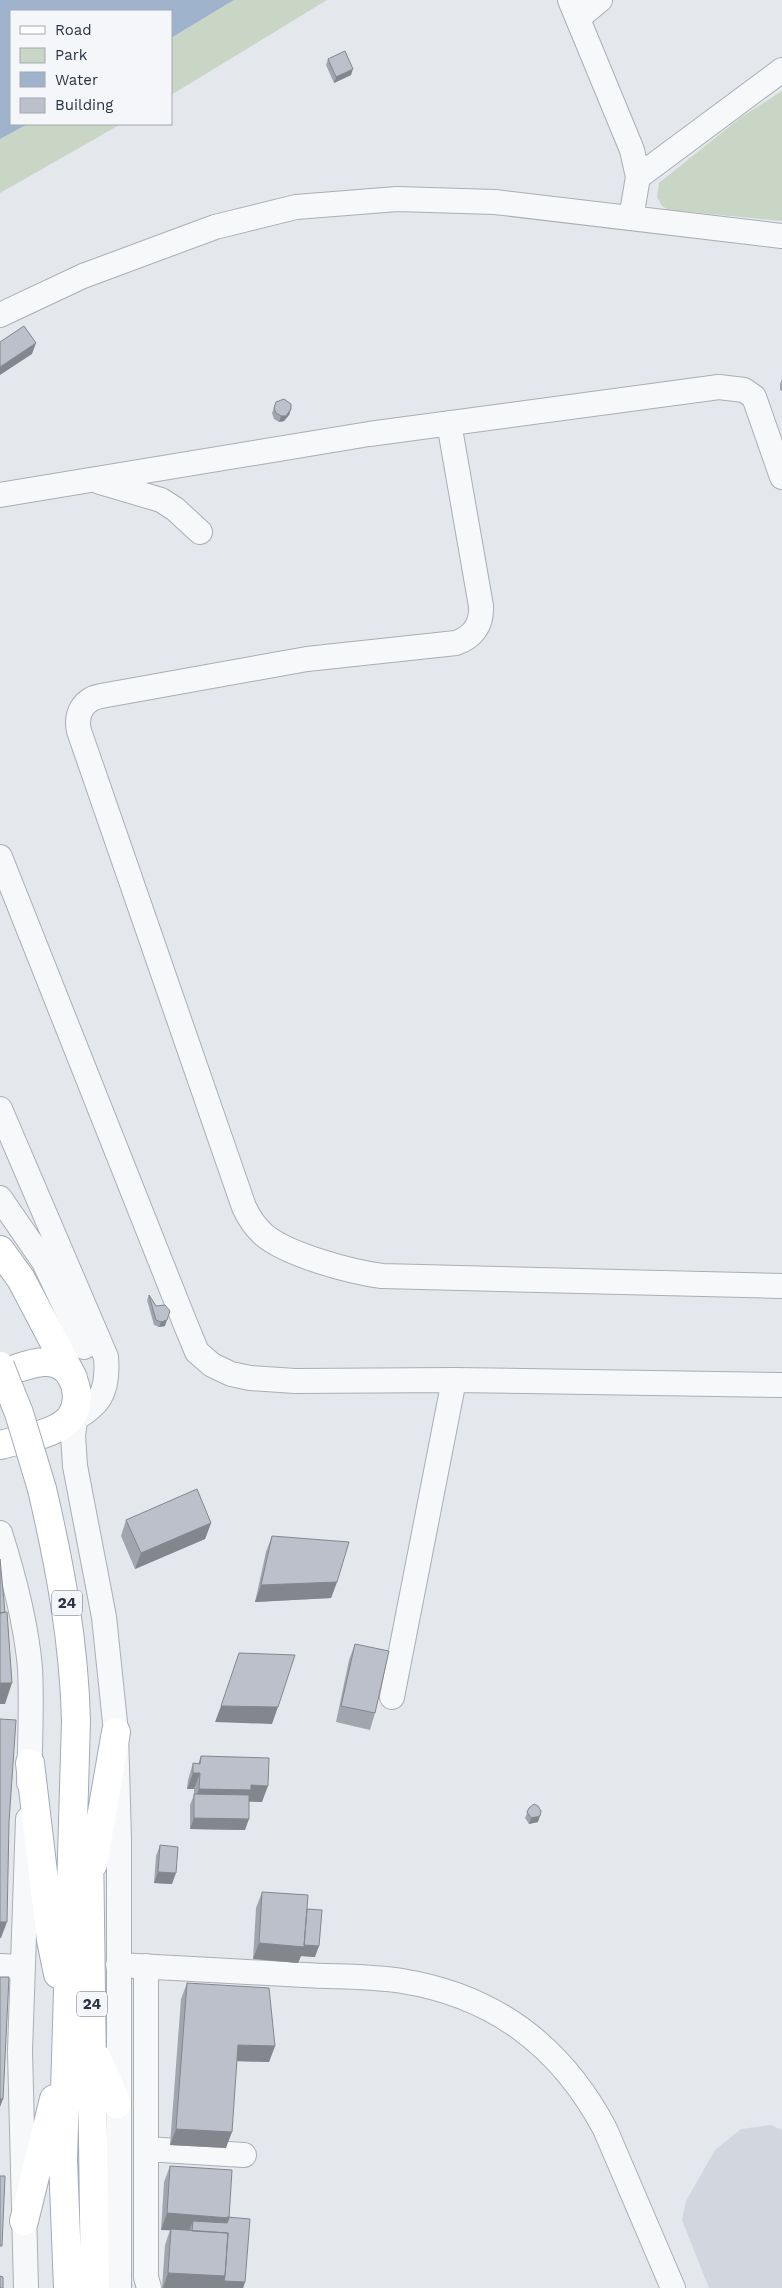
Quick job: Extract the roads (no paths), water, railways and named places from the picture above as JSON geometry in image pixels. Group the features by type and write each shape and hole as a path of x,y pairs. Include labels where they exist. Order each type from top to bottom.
{"main road":[{"path":"0,1250 72,1351 71,1407 0,1445"},
{"path":"0,1374 72,1351"},
{"name":"24","path":"0,1366 18,1413 42,1489 66,1602 72,1642 76,1720 68,2014 80,2046 95,2288"},
{"name":"24","path":"68,2288 64,2160 80,2046 91,1876 85,1789 76,1720"},
{"path":"91,1876 116,1732"},
{"path":"30,1763 53,1948 68,2014"},
{"path":"80,2046 117,2104"},
{"path":"24,2221 80,2046"}],"street":[{"path":"600,0 574,9 632,150 638,177 631,218"},
{"path":"638,177 781,71"},
{"path":"0,315 83,276 215,227 296,207 397,199 495,202 782,236"},
{"path":"0,495 369,434 719,387 744,390 754,397 780,467"},
{"path":"449,423 481,606 479,622 470,636 456,643 298,660 101,696 89,700 78,717 79,731 244,1207 256,1228 275,1242 335,1266 374,1275 398,1278 782,1286"},
{"path":"88,479 160,500 175,509 200,532"},
{"path":"0,857 197,1352 212,1365 231,1374 250,1378 295,1381 454,1380 782,1385"},
{"path":"0,1110 72,1351"},
{"path":"0,1198 44,1262 72,1351"},
{"path":"72,1351 106,1357 108,1376 102,1394 91,1410 71,1407 75,1466 104,1617 116,1732 119,2288"},
{"path":"392,1697 454,1380"},
{"path":"0,1533 16,1585 25,1626 31,1700 30,1763 11,1966 20,2051 11,2119 24,2221 26,2288"},
{"path":"118,1964 399,1980 451,1992 499,2014 542,2045 561,2063 592,2106 605,2129 673,2288"},
{"path":"146,1966 146,2277 148,2288"},
{"path":"146,2149 244,2155"}],"water":[{"path":"0,0 234,0 172,37 172,10 10,10 10,125 26,125 0,139"}]}
